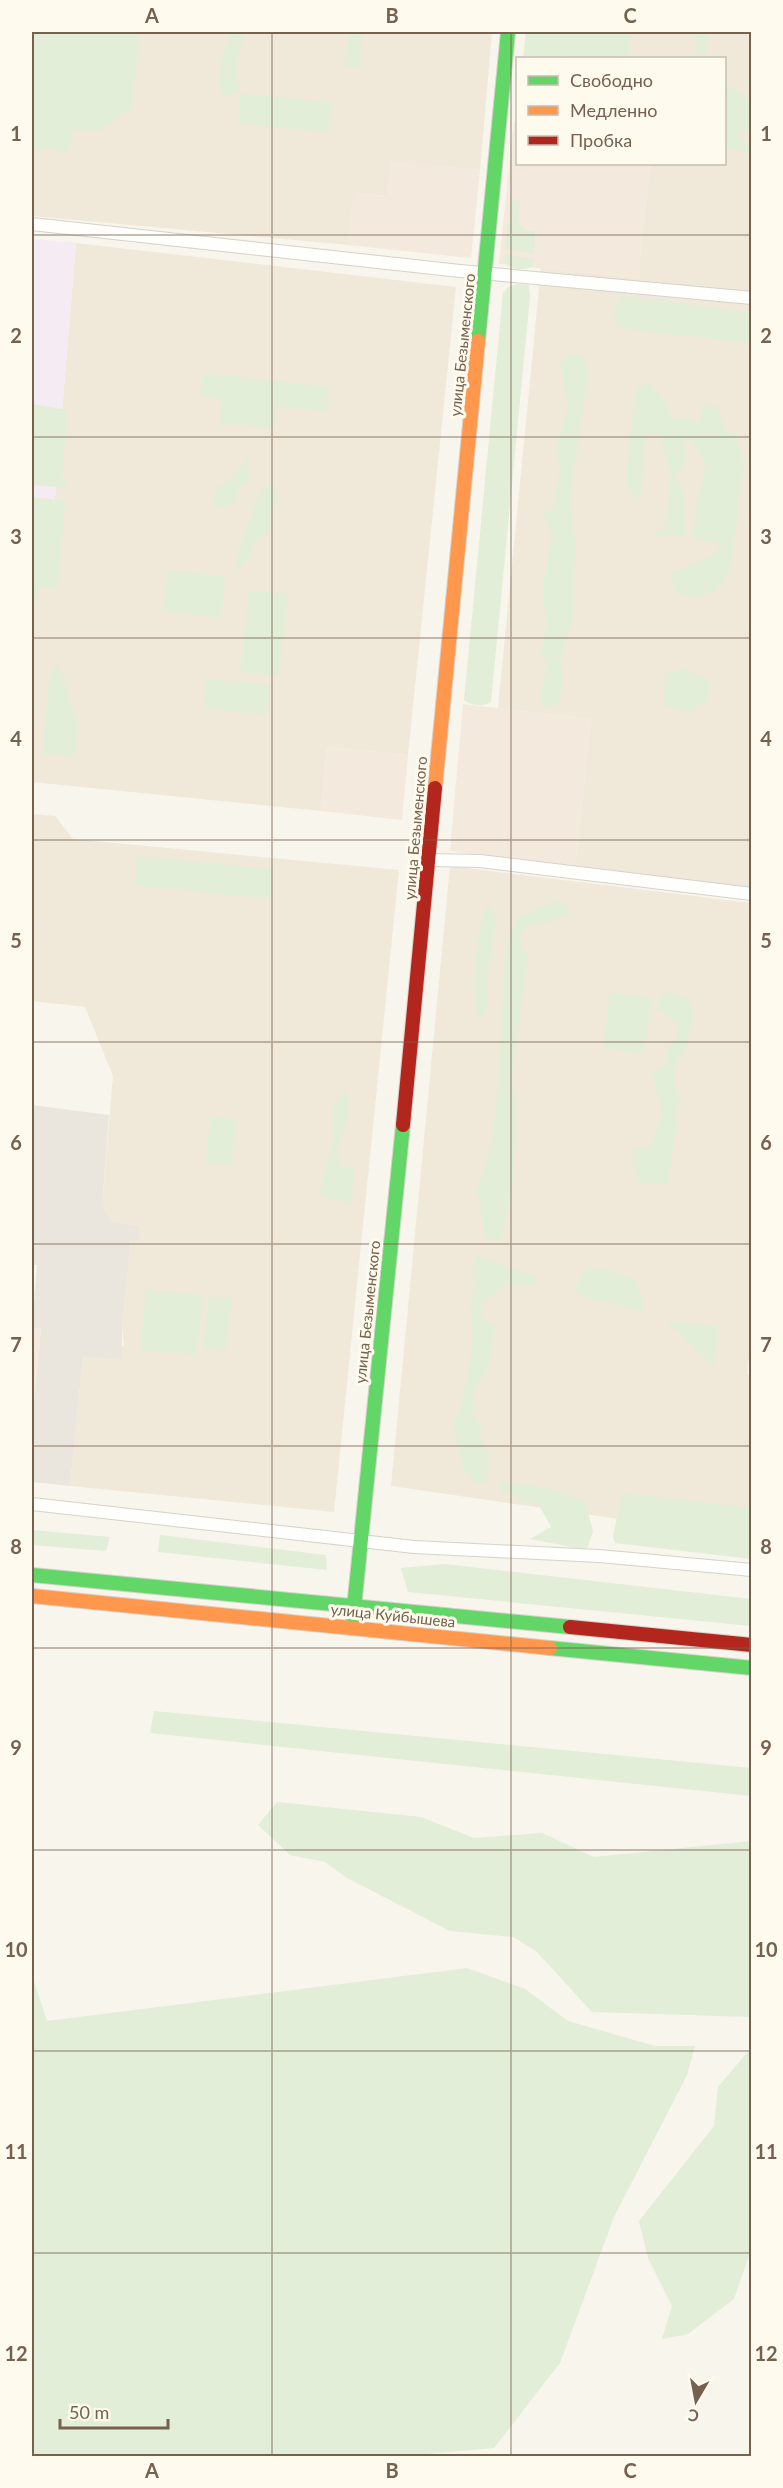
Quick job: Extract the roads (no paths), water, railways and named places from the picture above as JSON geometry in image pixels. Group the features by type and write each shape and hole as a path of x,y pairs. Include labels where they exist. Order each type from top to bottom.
{"main road":[{"name":"улица Безыменского","path":"352,1628 430,860 508,32"},
{"name":"улица Куйбышева","path":"32,1575 752,1645"},
{"name":"улица Куйбышева","path":"32,1596 752,1668"}],"street":[{"path":"32,224 486,273 752,298"},
{"path":"430,860 480,861 752,894"},
{"path":"32,1504 361,1541 752,1570"}]}
